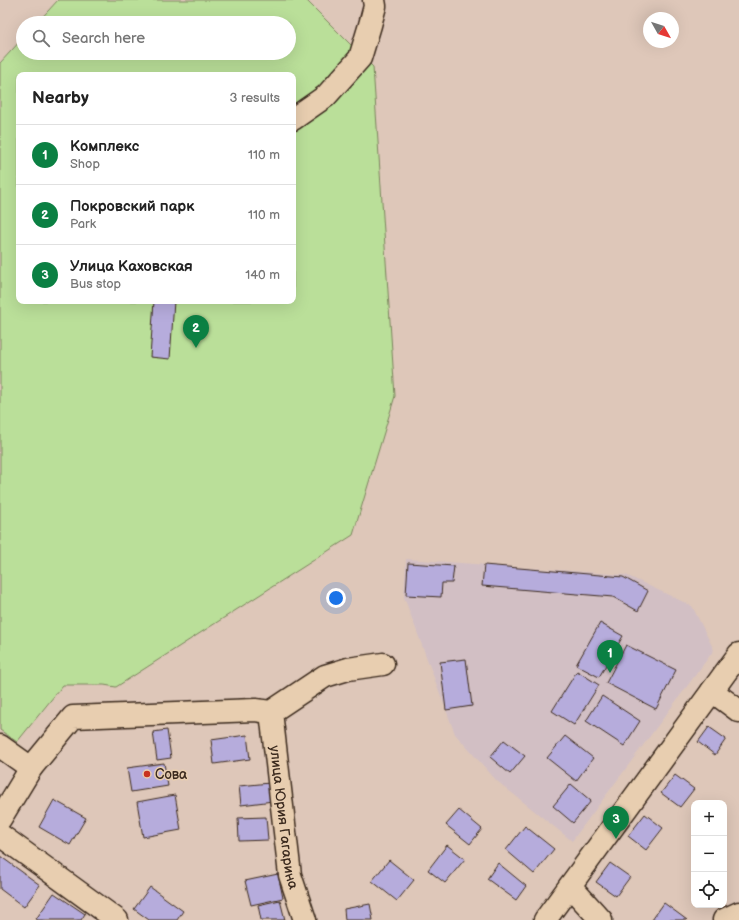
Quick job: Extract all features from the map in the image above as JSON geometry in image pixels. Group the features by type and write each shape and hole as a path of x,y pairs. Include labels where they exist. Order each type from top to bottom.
{"street":[{"path":"296,116 326,96 360,58 375,6 374,0"},
{"path":"544,920 739,654"},
{"path":"0,819 31,768 73,717 254,710 271,712 325,676 348,669 383,664"},
{"path":"712,691 739,711"},
{"name":"улица Юрия Гагарина","path":"271,712 290,876 306,920"},
{"path":"0,746 31,768"},
{"path":"0,835 117,920"},
{"path":"570,886 601,920"},
{"path":"724,920 739,913"}],"shaded area":[{"path":"406,559 626,575 692,606 714,650 572,841 497,781 455,734 404,597"}],"green space":[{"path":"58,0 306,0 373,67 395,396 353,535 116,687 104,685 63,685 17,742 0,730 0,63 16,46 16,60 296,60 296,16 43,16"}],"building":[{"path":"154,304 174,304 170,359 150,357"},
{"path":"408,563 454,566 452,583 442,583 441,597 406,595"},
{"path":"484,565 623,577 648,591 638,611 613,597 482,586"},
{"path":"600,623 623,636 599,677 576,665"},
{"path":"626,645 676,670 656,709 606,683"},
{"path":"466,659 472,706 446,710 440,662"},
{"path":"577,671 599,685 574,725 552,711"},
{"path":"602,696 640,721 624,746 586,721"},
{"path":"709,727 726,739 715,755 698,742"},
{"path":"167,730 171,758 157,760 153,732"},
{"path":"247,735 250,759 214,764 211,740"},
{"path":"565,736 593,758 576,781 547,758"},
{"path":"504,740 525,756 510,774 490,757"},
{"name":"Сова","path":"164,763 168,786 131,792 127,768"},
{"path":"675,775 694,789 680,807 661,793"},
{"path":"270,783 273,801 241,805 239,786"},
{"path":"571,784 591,801 573,823 553,806"},
{"path":"175,795 181,830 143,837 137,802"},
{"path":"54,800 86,818 70,845 39,827"},
{"path":"459,810 482,829 470,844 446,825"},
{"path":"645,814 663,828 646,850 628,836"},
{"path":"266,817 268,840 239,841 238,818"},
{"path":"525,826 554,849 534,874 506,850"},
{"path":"447,845 465,859 445,883 428,870"},
{"path":"0,856 40,885 24,907 0,889"},
{"path":"389,860 414,880 397,901 372,881"},
{"path":"498,863 526,886 516,900 487,879"},
{"path":"610,863 630,877 616,896 596,882"},
{"path":"278,874 283,898 251,905 245,881"},
{"path":"150,887 183,911 177,920 149,920 134,909"},
{"path":"54,893 85,914 81,920 36,919"},
{"path":"280,900 285,920 261,920 258,905"},
{"path":"664,903 687,920 652,920"},
{"path":"370,904 373,920 345,920 344,909"}],"place":[{"name":"Покровский парк","path":"196,348"},
{"name":"Комплекс","path":"610,673"},
{"name":"Сова","path":"147,774"},
{"name":"Улица Каховская","path":"616,839"}]}
